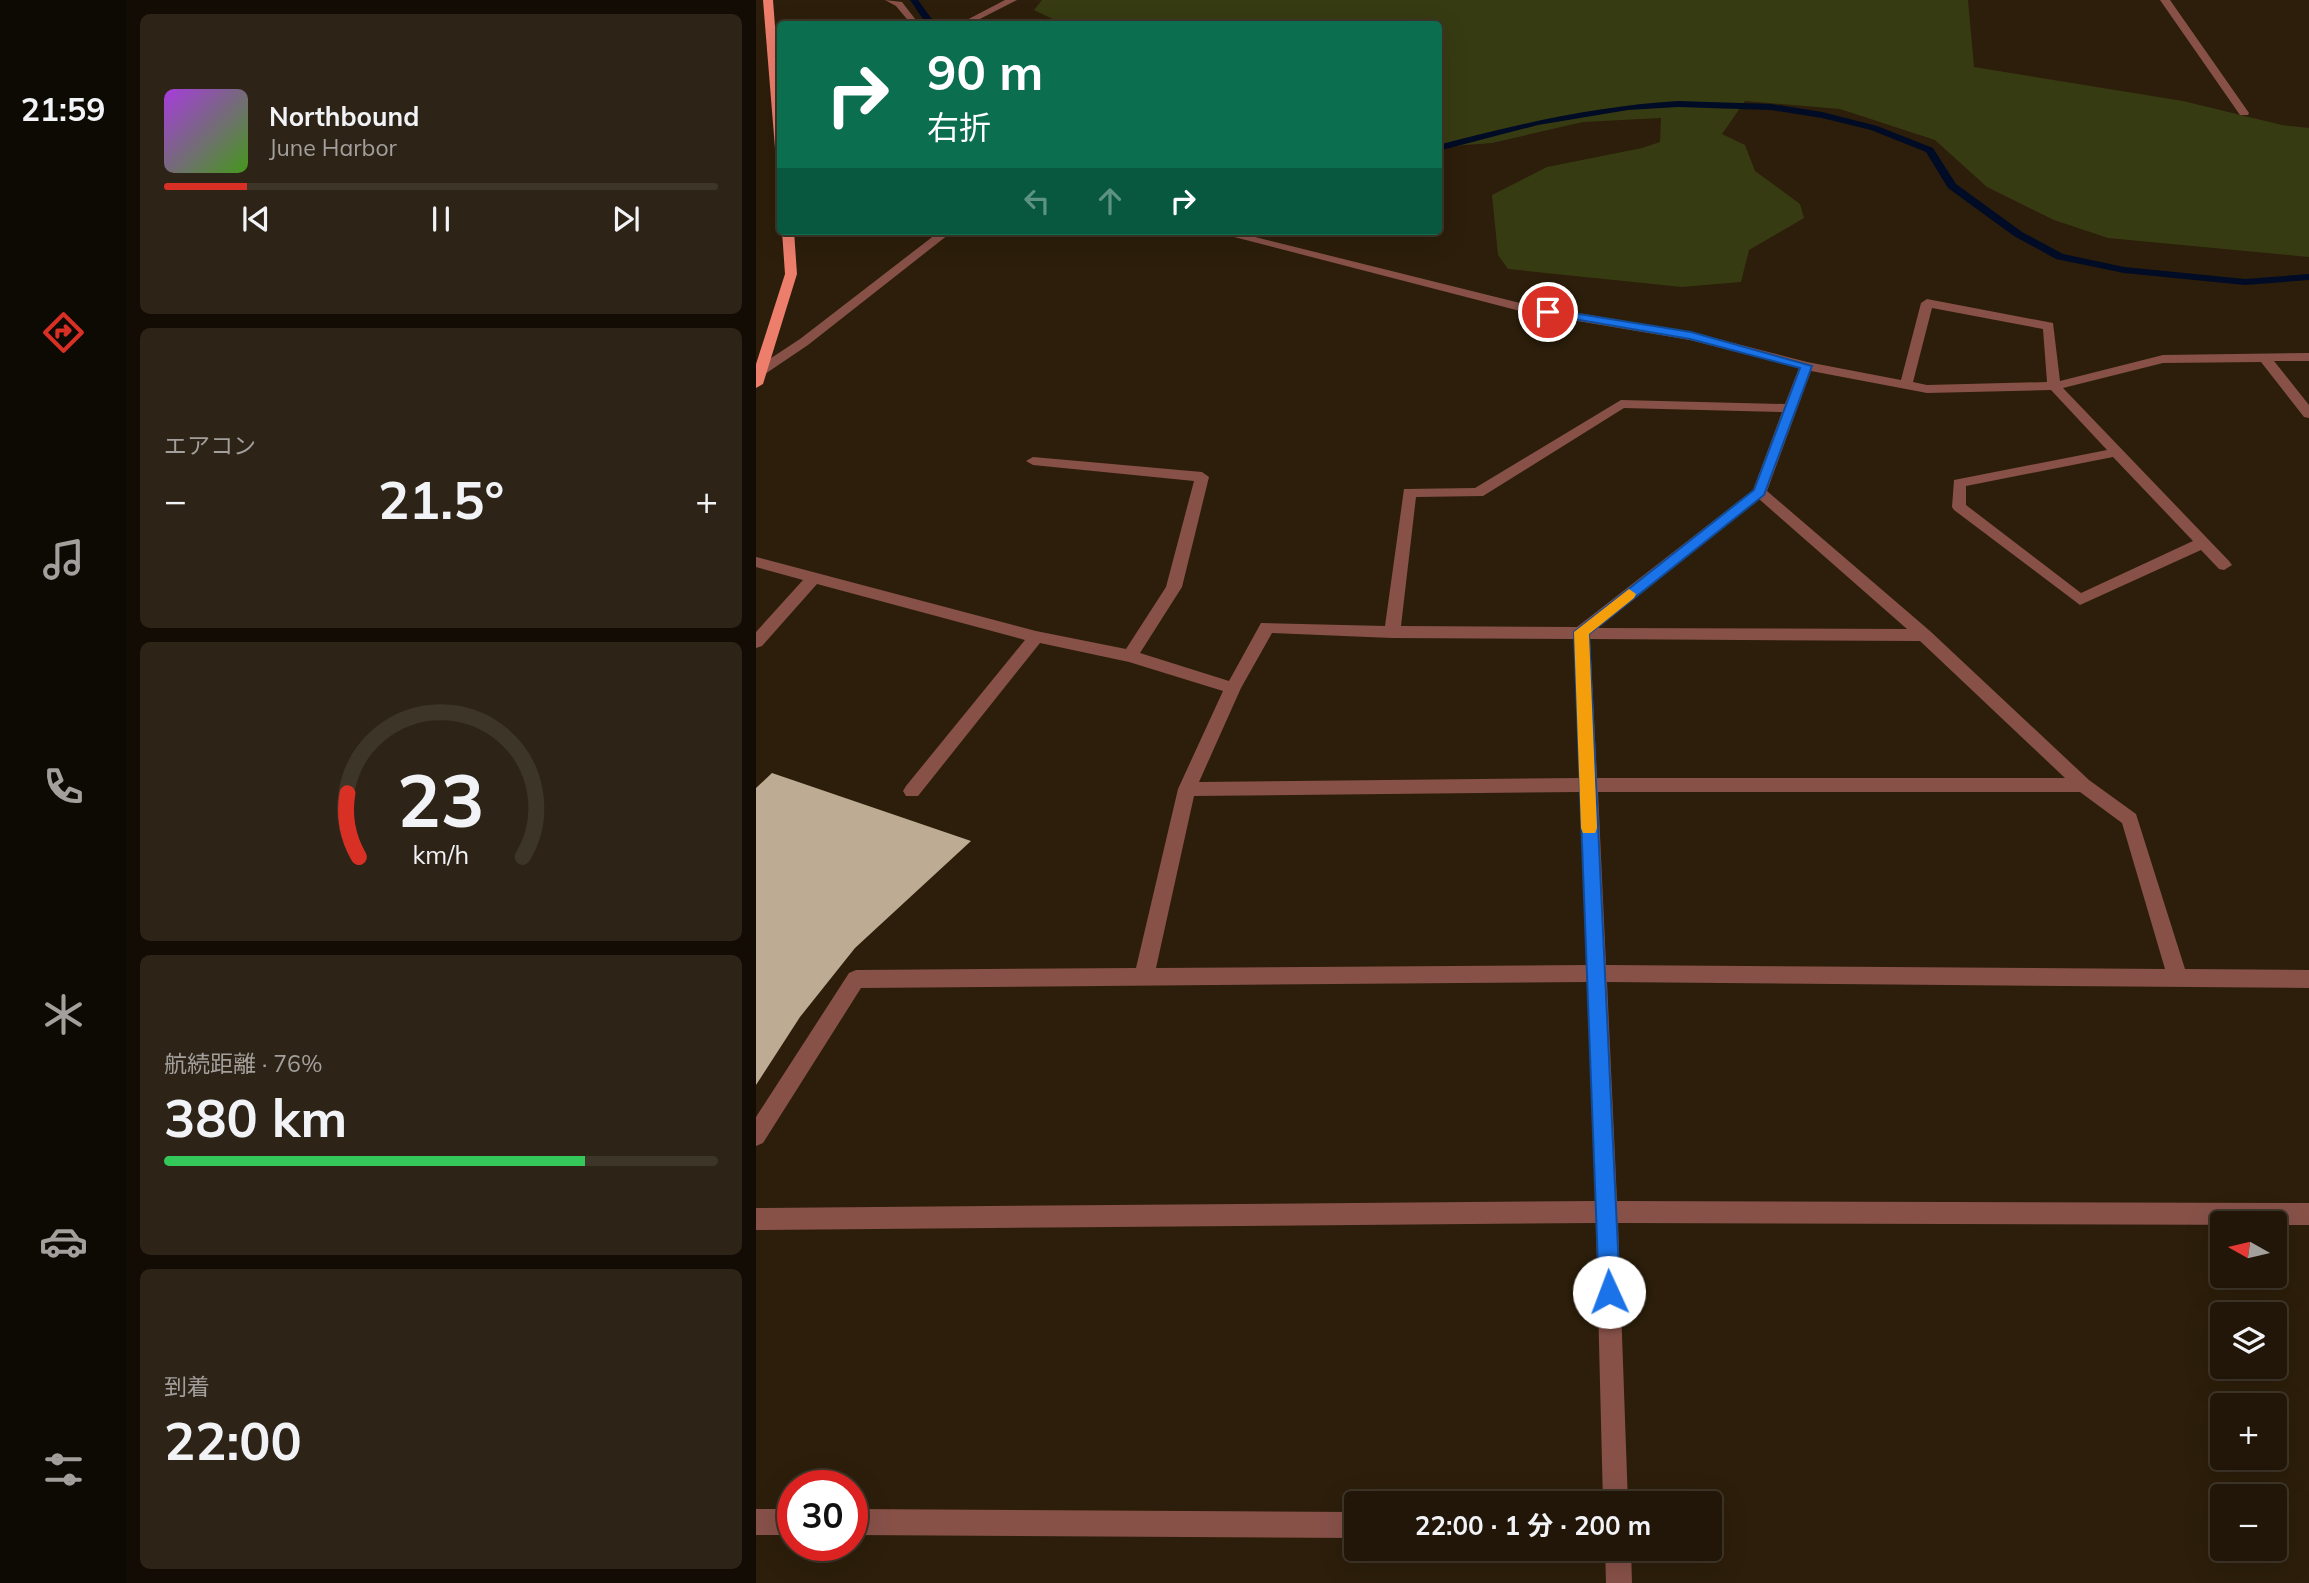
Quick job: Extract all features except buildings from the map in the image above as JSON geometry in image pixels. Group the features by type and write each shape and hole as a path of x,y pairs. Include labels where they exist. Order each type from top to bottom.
{"main road":[{"path":"768,0 777,111"},
{"path":"756,384 791,274 788,235"}],"street":[{"path":"890,0 899,4 913,21"},
{"path":"971,21 1012,0"},
{"path":"2165,0 2244,113"},
{"path":"760,371 804,342 942,235"},
{"path":"1233,235 1524,308 1691,336 1806,366 1927,389 2054,386 2163,359 2309,357"},
{"path":"1906,385 1927,303 2049,326 2054,386 2224,565"},
{"path":"2265,358 2309,414"},
{"path":"1582,632 1759,492 1806,366"},
{"path":"1392,632 1409,492 1478,493 1621,404 1789,408"},
{"path":"2116,452 1959,483 1959,508 2080,600 2202,543"},
{"path":"1033,461 1202,477 1174,587 1130,656"},
{"path":"1759,492 1924,635 2083,785 2130,819 2177,976"},
{"path":"756,562 1036,637 1130,656 1233,688"},
{"path":"756,642 816,576"},
{"path":"1144,976 1187,789 1233,688 1267,627 1392,632 1924,635"},
{"path":"1582,632 1607,1212 1616,1491"},
{"path":"912,791 1036,637"},
{"path":"1187,789 1587,785 2083,785"},
{"path":"756,1136 856,979 1595,973 2309,979"},
{"path":"756,1219 1607,1212 2309,1213"},
{"path":"756,1522 777,1522"},
{"path":"868,1522 1344,1525"},
{"path":"1618,1561 1619,1583"}],"green space":[{"path":"1042,0 1968,0 1974,67 2183,101 2282,125 2309,128 2309,257 2108,238 2054,220 1987,187 1935,140 1840,109 1745,101 1722,134 1745,145 1755,171 1800,204 1804,218 1749,250 1741,282 1682,287 1508,269 1498,255 1492,195 1547,167 1660,142 1661,118 1583,122 1492,143 1442,147 1442,21 1057,21 1034,10"}],"waterway":[{"path":"914,0 930,21"},
{"path":"1442,147 1537,122 1628,107 1678,104 1771,107 1822,115 1874,128 1930,150 1952,186 2018,234 2060,257 2124,270 2245,282 2309,277"}],"slow traffic":[{"path":"1589,828 1582,632 1629,594"}],"route":[{"path":"1548,312 1691,336 1806,366 1759,492 1582,632 1609,1292"}]}
